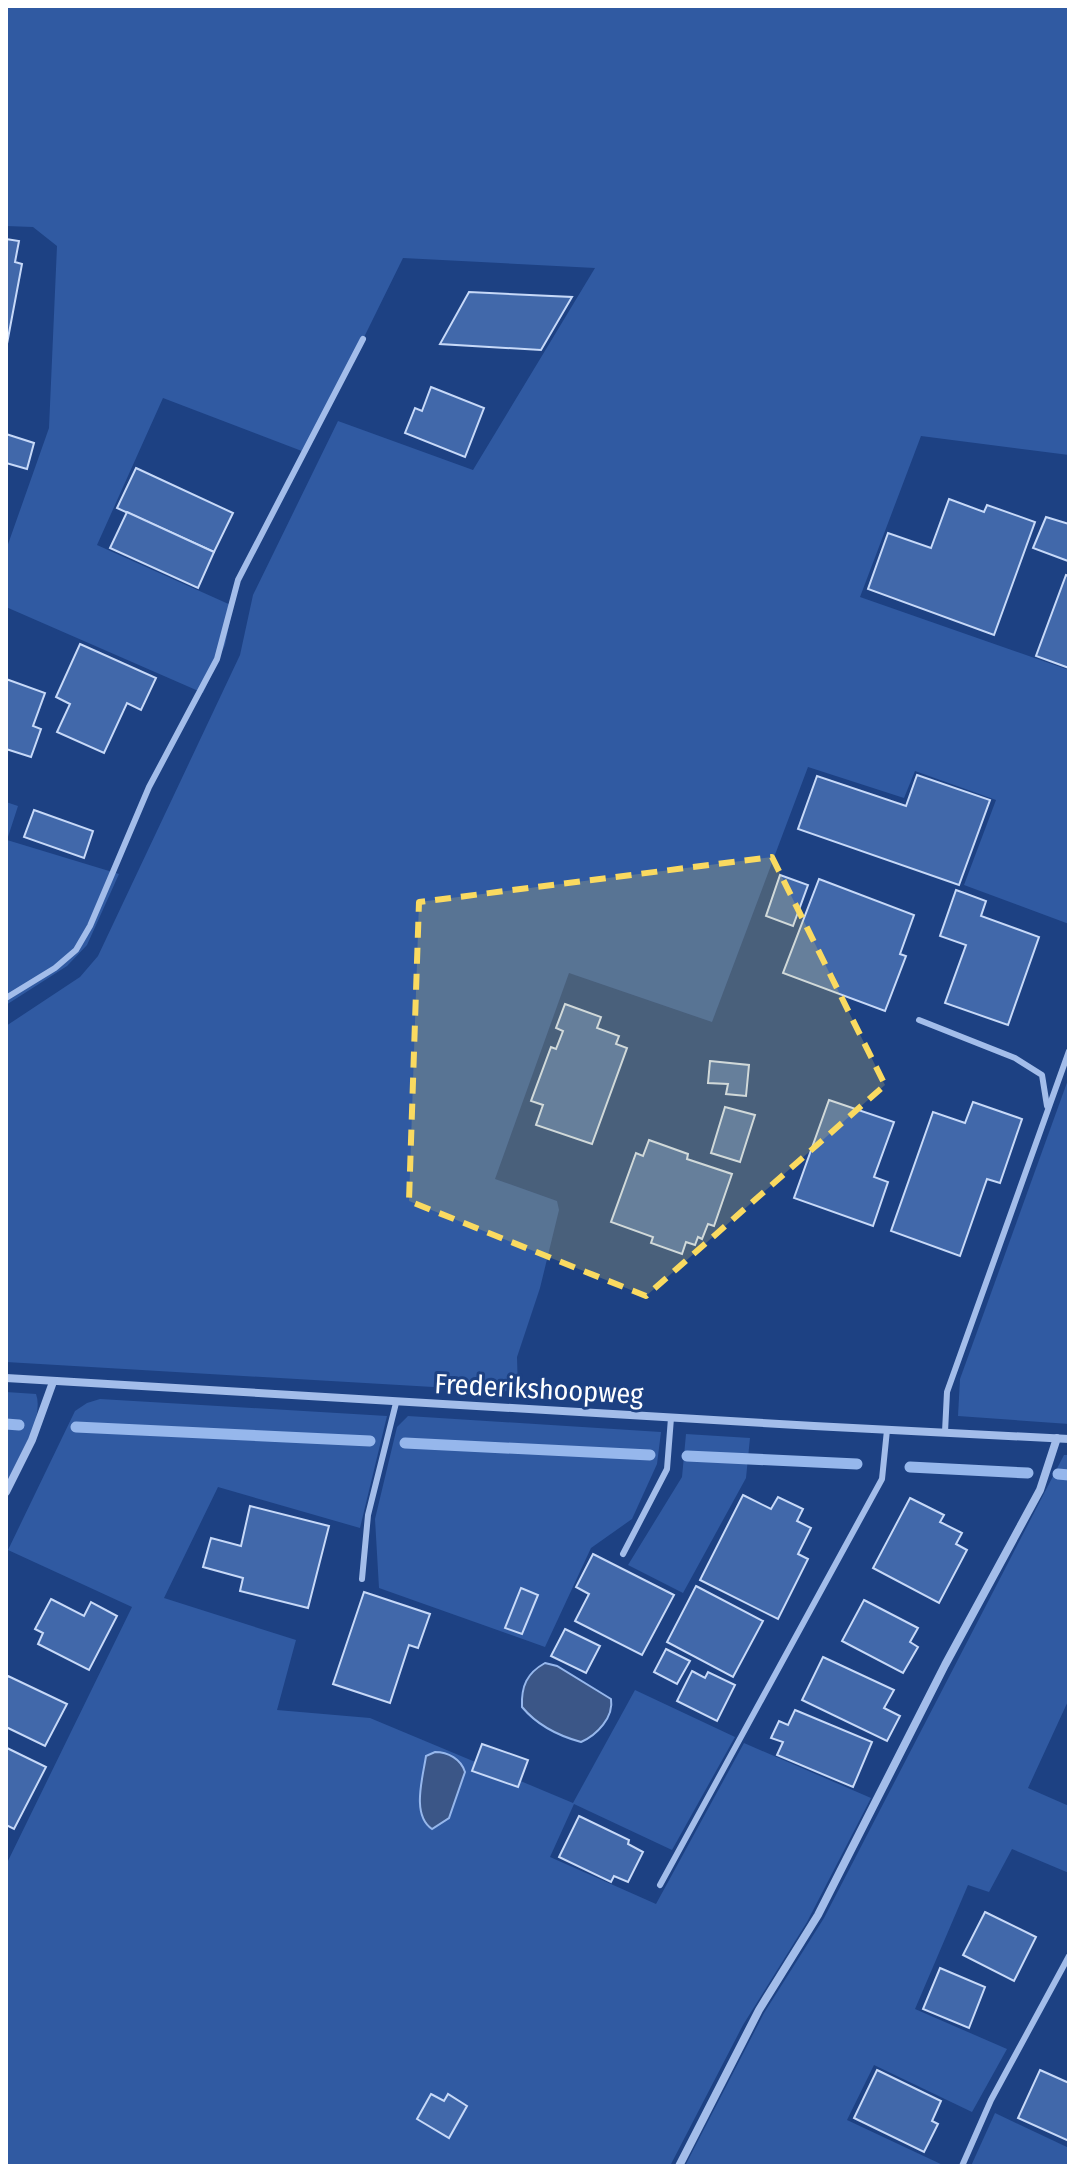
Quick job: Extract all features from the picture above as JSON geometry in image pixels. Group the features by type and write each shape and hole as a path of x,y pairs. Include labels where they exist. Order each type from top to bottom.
{"street":[{"name":"Frederikshoopweg","path":"6,1378 396,1403 1069,1439"},
{"path":"6,1492 32,1440 53,1382"},
{"path":"679,2166 759,2010 818,1915 945,1665 1040,1490 1057,1438"}],"lane":[{"path":"6,998 55,968 76,950 90,926 149,787 217,659 238,580 363,339"},
{"path":"919,1020 1015,1058 1042,1075 1048,1110"},
{"path":"945,1432 947,1392 1069,1051"},
{"path":"362,1579 368,1515 396,1403"},
{"path":"623,1554 667,1469 671,1418"},
{"path":"660,1885 882,1479 887,1430"},
{"path":"962,2166 991,2100 1069,1956"}],"highlighted area":[{"path":"772,857 885,1085 646,1296 409,1201 419,902"}],"shaded area":[{"path":"6,6 1069,6 1069,455 921,436 860,597 1069,670 1069,924 964,885 996,800 915,771 904,798 808,767 712,1022 569,973 495,1179 557,1201 559,1210 540,1288 517,1357 518,1392 6,1362 6,1026 80,977 98,956 240,655 253,595 338,421 473,470 595,268 403,258 307,453 163,398 97,545 233,606 225,645 203,693 6,607 6,550 49,428 57,246 33,227 6,226"},
{"path":"6,802 18,806 7,840 119,874 87,945 67,966 6,1005"},
{"path":"1069,1077 1069,1424 958,1416 960,1379"},
{"path":"6,1392 36,1394 38,1404 33,1429 6,1492"},
{"path":"100,1399 387,1416 360,1528 218,1487 164,1598 296,1640 277,1710 370,1718 573,1803 635,1690 735,1737 672,1850 574,1804 550,1857 656,1904 744,1743 871,1798 807,1922 743,2025 670,2166 6,2166 6,1865 132,1607 8,1550 75,1411"},
{"path":"408,1416 661,1432 657,1464 632,1519 591,1548 545,1647 379,1588 375,1519 397,1427"},
{"path":"686,1434 750,1438 746,1478 683,1593 628,1565 682,1477"},
{"path":"1064,1455 1069,1455 1069,1699 1028,1788 1069,1806 1069,1873 1012,1849 989,1892 968,1885 915,2009 1007,2049 972,2112 874,2065 847,2120 945,2166 685,2166 764,2013 824,1918"},
{"path":"545,1663 557,1666 611,1699 610,1712 603,1725 581,1742 549,1729 522,1707 526,1681"},
{"path":"435,1752 453,1757 465,1772 449,1818 432,1829 422,1815 420,1795 426,1756"},
{"path":"995,2113 1069,2148 1069,2166 971,2166"}],"building":[{"path":"6,239 19,241 15,262 22,264 6,349"},
{"path":"469,292 572,297 541,350 440,344"},
{"path":"431,387 484,408 465,457 405,433 415,408 422,411"},
{"path":"6,434 34,443 27,469 6,463"},
{"path":"136,468 233,513 214,552 117,508"},
{"path":"949,499 984,512 987,505 1035,522 994,635 868,589 888,533 931,548"},
{"path":"127,512 214,552 198,588 110,548"},
{"path":"1046,517 1069,524 1068,561 1033,548"},
{"path":"1066,575 1069,576 1069,668 1036,656"},
{"path":"80,644 156,678 141,710 127,703 104,753 57,732 70,704 56,697"},
{"path":"6,679 45,693 33,726 41,729 31,757 6,749"},
{"path":"917,775 990,800 959,885 798,829 817,776 906,806"},
{"path":"34,810 93,831 84,858 24,837"},
{"path":"780,875 808,885 793,926 766,916"},
{"path":"819,879 914,915 900,954 906,956 885,1011 783,973"},
{"path":"956,890 986,901 981,916 1039,937 1008,1025 945,1003 966,945 940,936"},
{"path":"565,1004 601,1017 597,1028 619,1036 616,1044 627,1048 592,1144 536,1125 543,1105 531,1101 551,1047 556,1049 563,1031 556,1028"},
{"path":"710,1061 749,1065 746,1096 726,1094 728,1084 708,1083"},
{"path":"829,1100 894,1122 874,1177 888,1182 873,1226 794,1198"},
{"path":"973,1102 1022,1119 1000,1183 987,1179 960,1256 891,1231 933,1112 965,1123"},
{"path":"725,1107 755,1115 740,1162 711,1153"},
{"path":"649,1140 688,1154 687,1159 732,1174 714,1226 708,1224 702,1239 698,1237 695,1245 686,1242 682,1254 651,1243 653,1237 611,1222 636,1153 643,1156"},
{"path":"743,1495 771,1509 778,1497 803,1509 797,1521 811,1528 798,1554 808,1559 778,1619 700,1580"},
{"path":"910,1498 944,1515 940,1522 962,1533 956,1544 967,1550 939,1603 873,1568"},
{"path":"250,1506 329,1526 308,1608 240,1591 243,1578 203,1567 211,1538 241,1546"},
{"path":"593,1554 674,1595 642,1655 575,1621 589,1594 576,1587"},
{"path":"696,1586 763,1621 733,1677 667,1642"},
{"path":"521,1588 538,1595 522,1634 505,1628"},
{"path":"364,1592 430,1614 418,1648 409,1645 390,1703 333,1684"},
{"path":"51,1599 84,1616 91,1602 117,1616 89,1670 38,1644 43,1633 35,1629"},
{"path":"864,1600 918,1628 910,1642 918,1647 903,1673 842,1641"},
{"path":"565,1629 600,1646 586,1673 551,1656"},
{"path":"666,1649 690,1661 677,1684 654,1672"},
{"path":"823,1657 894,1690 884,1708 900,1716 887,1741 802,1700"},
{"path":"692,1671 705,1678 708,1672 735,1685 717,1721 677,1701"},
{"path":"8,1676 67,1704 45,1746 6,1727"},
{"path":"795,1710 872,1742 853,1787 777,1755 783,1742 771,1738 779,1721 788,1725"},
{"path":"482,1744 528,1760 518,1787 472,1771"},
{"path":"7,1748 46,1767 14,1829 6,1825"},
{"path":"579,1816 629,1840 628,1844 643,1852 628,1882 614,1876 611,1882 559,1857"},
{"path":"985,1912 1036,1937 1014,1981 963,1955"},
{"path":"940,1968 985,1987 969,2028 923,2009"},
{"path":"877,2070 941,2101 932,2121 938,2124 924,2152 854,2118"},
{"path":"1040,2070 1069,2083 1069,2141 1018,2118"},
{"path":"431,2094 444,2101 448,2094 467,2106 449,2138 417,2119"}],"waterway":[{"path":"6,1424 19,1425"},
{"path":"76,1427 370,1441"},
{"path":"405,1443 650,1455"},
{"path":"687,1456 857,1464"},
{"path":"910,1467 1028,1473"},
{"path":"1058,1474 1069,1475"}]}
